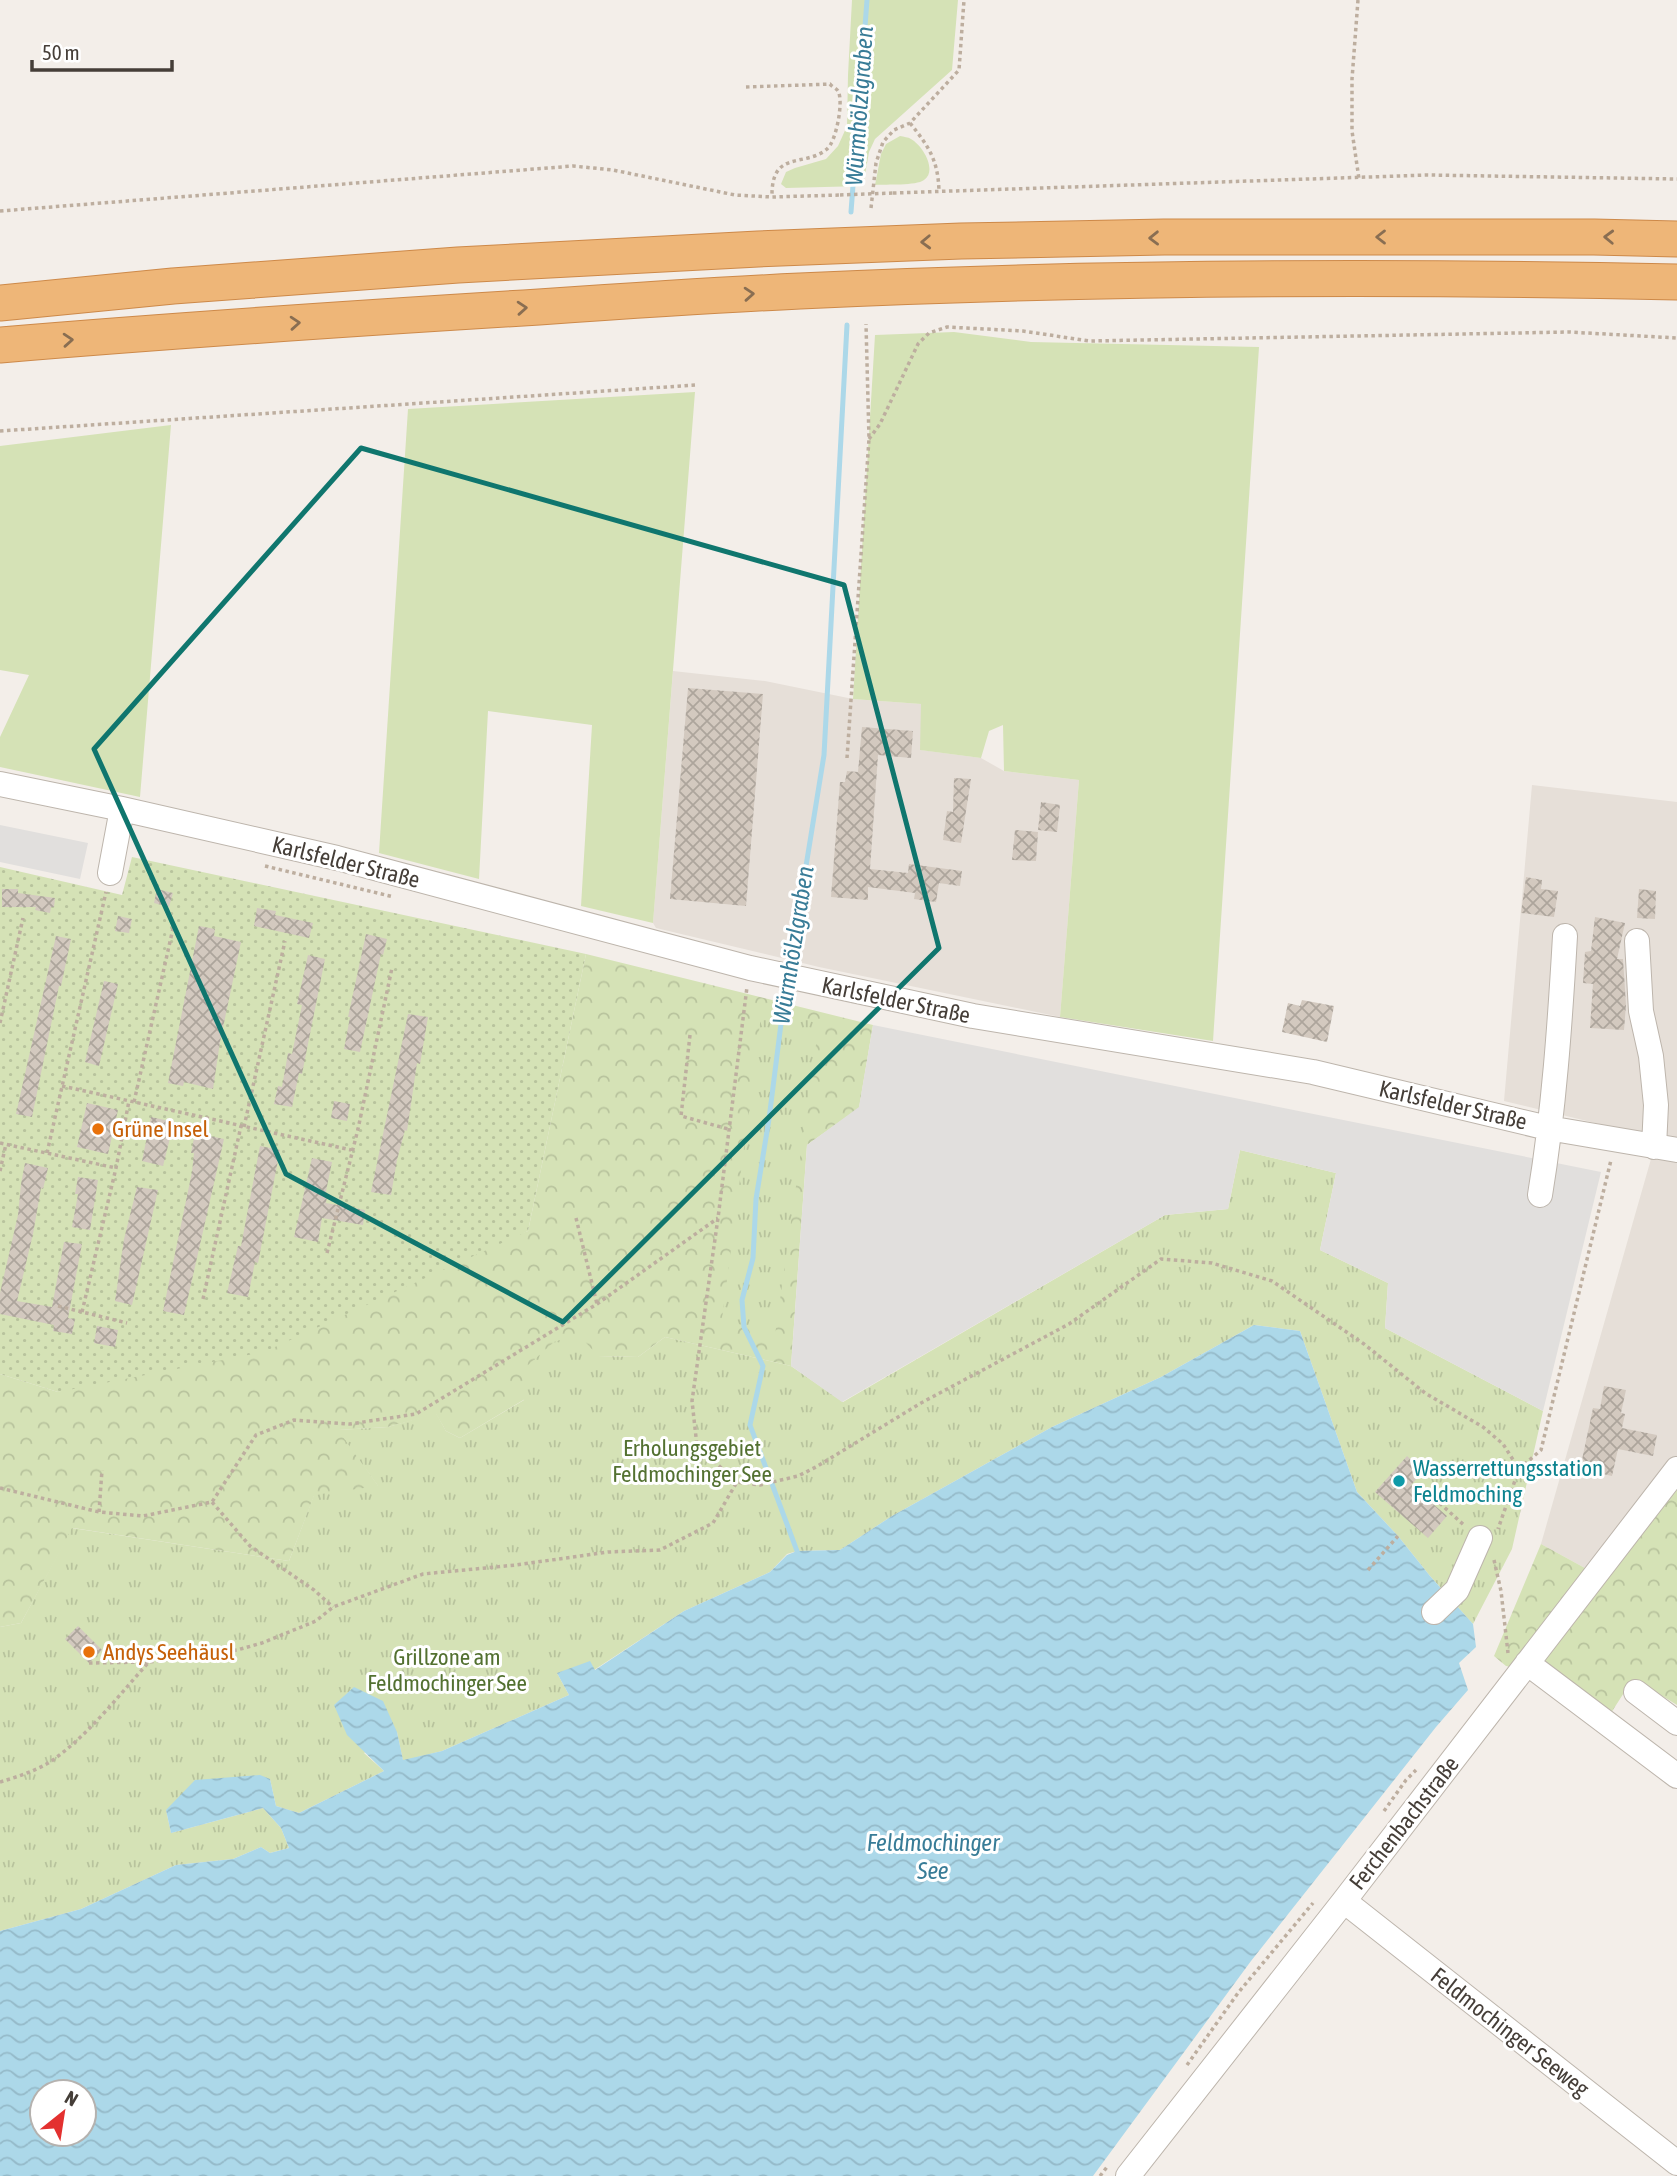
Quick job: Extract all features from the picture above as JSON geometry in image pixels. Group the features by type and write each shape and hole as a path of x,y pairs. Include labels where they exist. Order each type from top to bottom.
{"highway":[{"path":"0,303 173,286 445,266 879,244 1192,237 1677,239"},
{"path":"0,345 396,316 800,291 1292,279 1677,282"}],"street":[{"name":"Karlsfelder Straße","path":"0,784 337,858 755,979 807,981 973,1016 1313,1072 1548,1128 1665,1149"},
{"path":"110,873 122,809"},
{"path":"1540,1195 1548,1144 1565,936"},
{"path":"1637,941 1641,1012 1651,1056 1656,1105 1665,1149"},
{"name":"Ferchenbachstraße","path":"1128,2176 1677,1469"},
{"path":"1434,1612 1457,1590 1485,1543"},
{"path":"1522,1670 1677,1776"},
{"path":"1636,1692 1677,1723"},
{"name":"Feldmochinger Seeweg","path":"1344,1901 1677,2163"}],"path":[{"path":"871,208 876,163 883,142 894,130 910,123 959,71 964,0"},
{"path":"1357,0 1352,131 1359,179"},
{"path":"747,87 830,84 838,92 841,101 834,141 827,150 781,167 773,177 772,197"},
{"path":"910,123 932,153 938,171 939,191"},
{"path":"0,211 573,166 613,170 735,195 772,197 1428,175 1677,179"},
{"path":"846,758 869,439 866,324"},
{"path":"869,439 880,424 918,344 929,333 947,327 1023,331 1089,341 1569,332 1677,338"},
{"path":"0,431 696,385"},
{"path":"265,866 399,899"},
{"path":"47,1153 103,905"},
{"path":"0,1023 23,918"},
{"path":"82,1312 174,924"},
{"path":"203,1299 285,941"},
{"path":"327,1252 358,1129 392,968"},
{"path":"755,979 728,1129 692,1401 697,1446 737,1482 760,1485 797,1476 816,1467 921,1403 1069,1324 1161,1259 1212,1263 1272,1280 1364,1344 1425,1393 1483,1427 1503,1444 1519,1469"},
{"path":"691,1035 681,1116 728,1129"},
{"path":"62,1086 351,1150"},
{"path":"1485,1543 1519,1469 1541,1450 1616,1141"},
{"path":"0,1143 116,1168"},
{"path":"0,1171 6,1144"},
{"path":"576,1218 597,1304"},
{"path":"0,1488 99,1512 143,1516 212,1502 256,1434 294,1420 351,1424 416,1414 597,1304 718,1218"},
{"path":"58,1306 127,1323"},
{"path":"99,1512 102,1470"},
{"path":"89,1663 149,1662 237,1650 316,1621 333,1607 423,1574 608,1552 660,1550 713,1523 737,1482"},
{"path":"1424,1489 1485,1543 1501,1591 1511,1671 1522,1670"},
{"path":"212,1502 250,1546 314,1590 333,1607"},
{"path":"1368,1570 1398,1536"},
{"path":"0,1782 32,1771 65,1751 149,1662"}],"highlighted area":[{"path":"361,448 844,585 939,948 563,1322 286,1174 94,749"}],"shaded area":[{"path":"673,671 765,681 853,699 921,704 921,750 981,758 1004,771 1079,780 1060,1017 819,967 656,928 653,923"},
{"path":"1532,785 1677,802 1677,1466 1594,1573 1541,1544 1657,1138 1504,1101"},
{"path":"0,825 88,843 80,879 0,862"},
{"path":"873,1025 1601,1172 1543,1411 1385,1328 1388,1283 1320,1250 1336,1173 1240,1150 1228,1209 1165,1215 842,1402 791,1366 807,1145 859,1107"}],"green space":[{"path":"852,0 958,0 952,70 875,139 869,152 863,186 786,188 781,184 786,172 826,159 838,146 847,126"},
{"path":"900,136 911,139 924,152 929,164 928,176 915,183 875,185 881,154 886,144"},
{"path":"954,332 1031,342 1259,347 1213,1041 1060,1017 1079,780 1004,771 1003,725 989,731 981,758 920,750 921,704 853,699 875,335"},
{"path":"695,392 653,923 581,906 592,725 488,711 479,879 379,853 408,409"},
{"path":"171,425 140,797 0,767 0,737 29,675 0,670 0,446"},
{"path":"132,857 586,954 528,1231 264,1352 58,1392 0,1374 0,867 122,895"},
{"path":"586,954 873,1025 859,1108 807,1145 791,1366 665,1337 638,1357 597,1356 460,1438 446,1431 436,1414 388,1427 339,1430 379,1487 314,1496 289,1561 73,1528 21,1623 0,1627 0,1374 58,1392 528,1231"},
{"path":"762,1008 819,1023 775,1335 722,1319"},
{"name":"Erholungsgebiet Feldmochinger See","path":"1240,1150 1336,1173 1320,1250 1388,1283 1385,1328 1543,1411 1512,1549 1473,1624 1357,1492 1300,1331 1254,1325 1161,1377 1052,1427 892,1516 840,1550 797,1551 787,1554 770,1572 684,1611 594,1670 557,1673 569,1695 442,1751 403,1761 397,1732 364,1753 384,1771 299,1813 276,1806 270,1779 166,1810 171,1833 263,1808 281,1828 289,1848 270,1853 261,1847 233,1859 176,1865 81,1909 0,1931 0,1627 21,1623 72,1528 289,1561 314,1495 378,1486 338,1430 388,1427 436,1413 446,1431 460,1438 524,1400 527,1366 554,1342 578,1334 598,1356 638,1357 665,1337 791,1366 843,1402 1165,1215 1228,1209"},
{"path":"1677,1466 1677,1705 1638,1681 1627,1688 1602,1727 1530,1671 1506,1666 1494,1656 1541,1544 1594,1573"}],"water":[{"name":"Feldmochinger See","path":"1254,1325 1300,1331 1357,1492 1473,1624 1476,1647 1459,1663 1468,1690 1251,1961 1093,2176 0,2176 0,1931 81,1909 176,1865 233,1859 261,1847 270,1853 289,1848 281,1828 263,1808 171,1833 166,1810 195,1780 260,1775 270,1779 276,1806 299,1813 384,1771 347,1735 334,1705 354,1687 383,1701 397,1732 403,1760 442,1751 569,1695 557,1673 590,1661 595,1670 684,1611 770,1572 787,1555 797,1551 840,1550 892,1516 1052,1427 1161,1377"}],"building":[{"path":"688,688 763,694 746,906 670,899"},
{"path":"862,727 913,731 911,758 878,755 870,869 908,873 909,864 962,871 960,886 939,883 936,902 914,899 915,893 868,887 868,900 831,897 840,782 845,782 847,771 858,772"},
{"path":"954,778 971,779 961,843 943,840 947,811 953,812"},
{"path":"1041,802 1060,805 1057,832 1038,830"},
{"path":"1015,830 1038,832 1036,861 1012,860"},
{"path":"1526,877 1542,880 1541,889 1558,891 1554,917 1521,913"},
{"path":"2,889 18,889 18,893 55,898 54,907 51,907 50,913 35,910 36,907 2,907"},
{"path":"157,889 173,893 169,907 154,903"},
{"path":"1639,889 1656,891 1655,919 1637,918"},
{"path":"257,908 276,911 275,915 313,923 309,938 254,926"},
{"path":"118,916 132,919 129,933 115,931"},
{"path":"1595,917 1625,923 1617,959 1623,959 1626,1005 1624,1030 1590,1028 1593,984 1583,983 1585,952 1591,951"},
{"path":"199,926 215,929 214,936 241,942 213,1089 184,1082 183,1086 168,1083"},
{"path":"366,934 387,939 383,955 381,954 360,1052 344,1049"},
{"path":"56,936 71,939 32,1117 16,1114"},
{"path":"308,955 325,959 302,1074 299,1073 292,1107 274,1104 278,1086 282,1087 288,1053 292,1054 302,1005 297,1004"},
{"path":"104,981 118,984 99,1066 85,1062"},
{"path":"1302,1000 1334,1006 1327,1042 1282,1032 1288,1003 1300,1006"},
{"path":"408,1014 428,1017 420,1064 417,1063 407,1131 405,1130 397,1160 391,1195 371,1192"},
{"path":"334,1101 350,1104 347,1121 331,1118"},
{"name":"Grüne Insel","path":"87,1103 118,1110 108,1154 77,1147"},
{"path":"151,1117 174,1122 163,1166 142,1161"},
{"path":"195,1133 224,1139 184,1315 163,1311 192,1172 194,1153 191,1153"},
{"path":"260,1146 280,1150 258,1263 255,1262 248,1297 227,1293 238,1246 241,1246"},
{"path":"312,1158 332,1162 326,1203 365,1210 363,1225 322,1218 318,1242 294,1237"},
{"path":"25,1163 48,1168 43,1189 41,1188 17,1301 52,1307 64,1242 82,1244 68,1318 75,1319 72,1334 53,1331 54,1325 0,1314 0,1293 18,1215"},
{"path":"78,1177 98,1180 90,1230 72,1227"},
{"path":"137,1187 158,1190 132,1305 115,1301 124,1239"},
{"path":"97,1326 118,1330 115,1347 94,1343"},
{"path":"1604,1386 1626,1390 1621,1413 1625,1414 1622,1428 1657,1435 1653,1456 1618,1449 1612,1476 1580,1469 1593,1408 1600,1409"},
{"path":"1407,1456 1424,1471 1411,1485 1447,1516 1428,1538 1375,1492"},
{"path":"78,1626 102,1650 89,1663 65,1639"}],"waterway":[{"name":"Würmhölzlgraben","path":"851,212 867,0"},
{"name":"Würmhölzlgraben","path":"789,971 824,755 847,325"},
{"name":"Würmhölzlgraben","path":"786,984 756,1199 753,1258 742,1300 744,1327 763,1366 750,1425 797,1551"}],"place":[{"name":"Grüne Insel","path":"98,1129"},
{"name":"Wasserrettungsstation Feldmoching","path":"1399,1481"},
{"name":"Andys Seehäusl","path":"89,1652"}],"park label":[{"name":"Grillzone am Feldmochinger See","path":"447,1670"}]}
